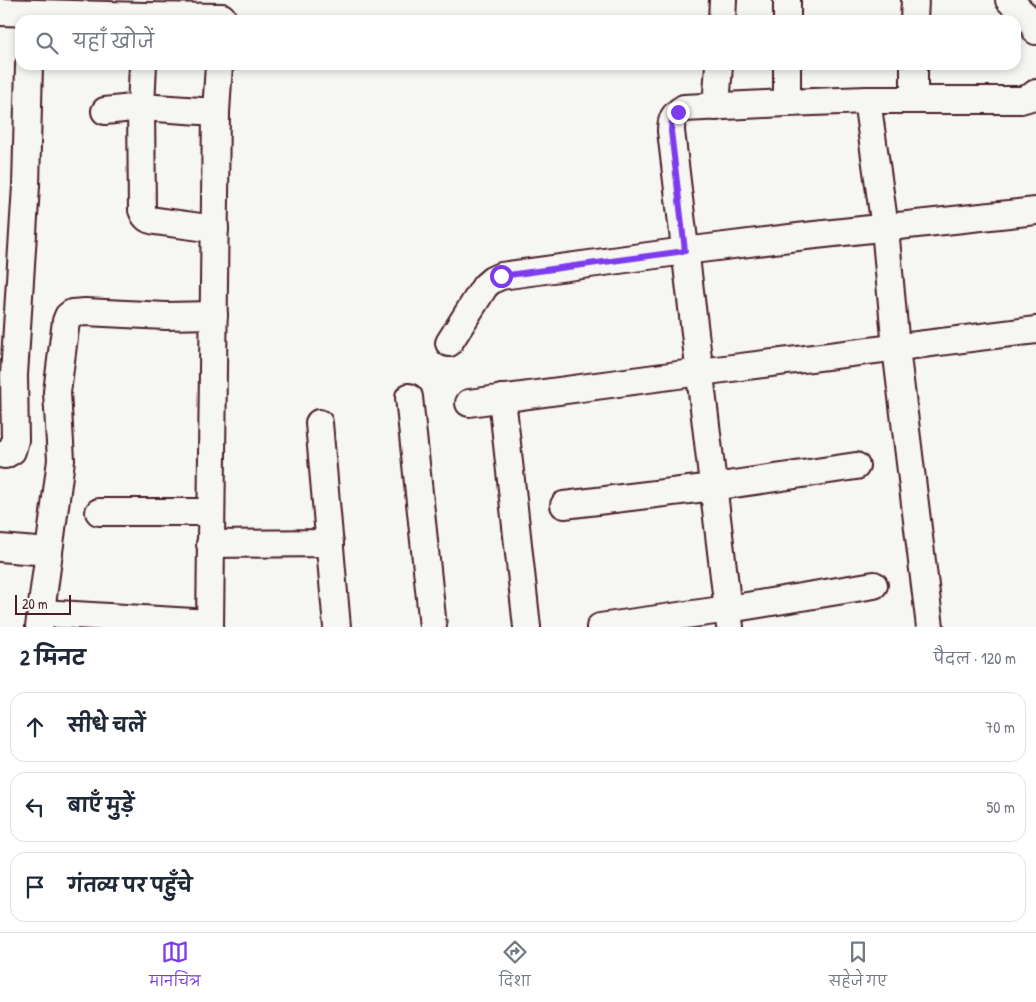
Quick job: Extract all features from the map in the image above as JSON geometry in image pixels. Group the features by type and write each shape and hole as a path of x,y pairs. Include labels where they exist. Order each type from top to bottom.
{"street":[{"path":"722,15 723,0"},
{"path":"787,0 787,15"},
{"path":"914,15 915,0"},
{"path":"1017,3 1032,22 1036,31"},
{"path":"0,12 22,15"},
{"path":"58,15 222,12"},
{"path":"0,454 8,454 13,449 15,440 7,375 11,256 26,186 26,120 29,70"},
{"path":"143,70 141,107 142,210 144,217 150,220 216,229"},
{"path":"214,315 166,316 85,312 72,313 68,316 57,392 61,460 40,620 210,625 216,229 216,112 219,70"},
{"path":"716,107 718,70"},
{"path":"786,103 787,70"},
{"path":"914,70 914,100"},
{"path":"730,618 671,131 672,118 684,108 867,100 1021,100 1031,97 1036,92"},
{"path":"867,100 885,228 896,348 930,627"},
{"path":"105,111 141,107 216,112"},
{"path":"449,343 485,286 501,276 685,251 1036,211"},
{"path":"469,403 1036,330"},
{"path":"409,397 433,627"},
{"path":"502,398 527,627"},
{"path":"319,422 337,627"},
{"path":"564,505 714,487 856,466"},
{"path":"99,512 211,512"},
{"path":"210,544 330,543"},
{"path":"0,548 49,552"},
{"path":"600,627 730,618 874,585"}],"route":[{"path":"501,276 685,251 671,131 672,118 678,112"}]}
